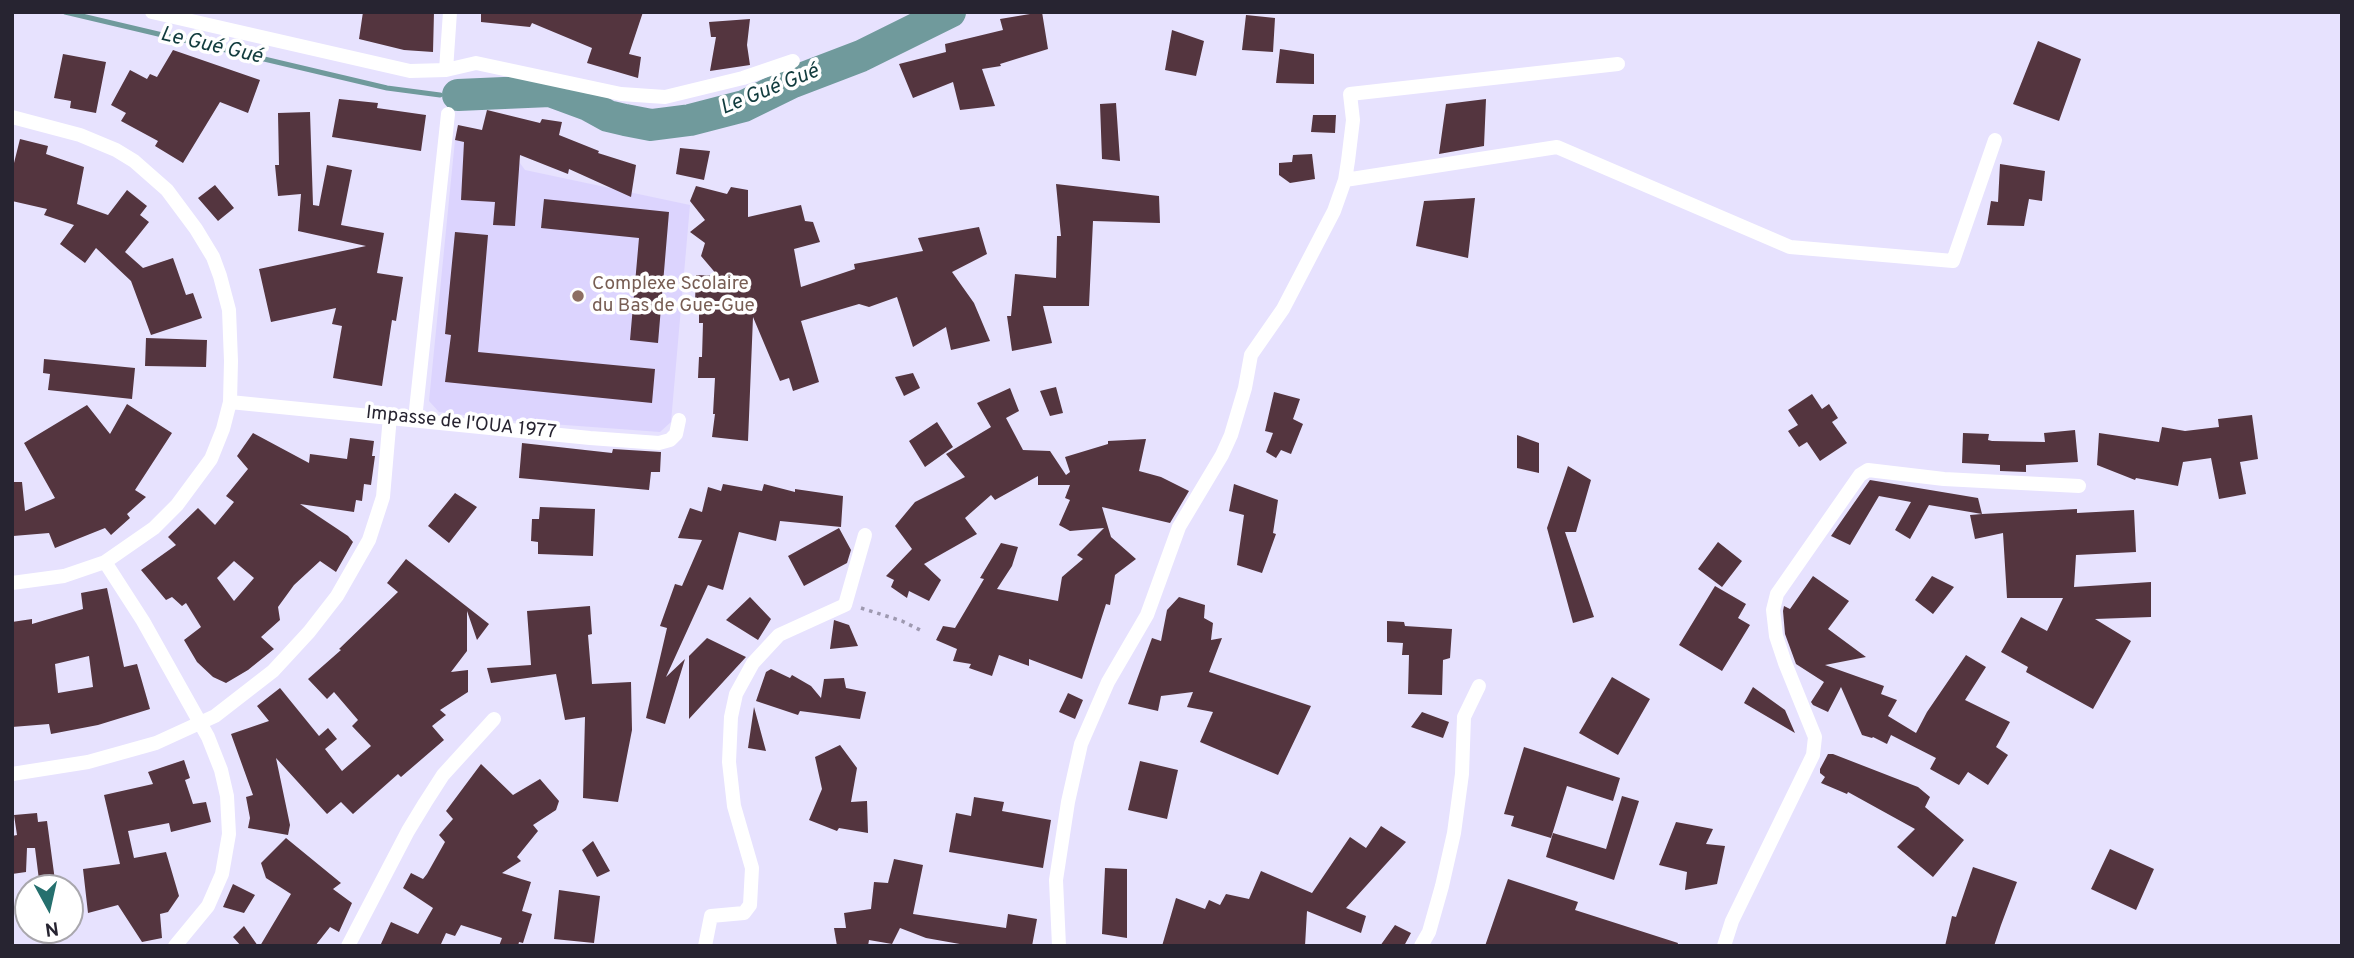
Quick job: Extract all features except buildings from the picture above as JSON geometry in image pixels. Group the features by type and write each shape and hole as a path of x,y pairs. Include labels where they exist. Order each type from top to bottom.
{"street":[{"path":"152,12 410,71 446,70 476,63 621,93 665,97 743,78 793,61"},
{"path":"446,70 450,12"},
{"path":"1059,946 1056,880 1068,802 1086,728 1117,663 1147,615 1179,527 1226,445 1238,413 1251,355 1283,309 1334,211 1345,180 1353,120 1350,94 1618,64"},
{"path":"415,419 448,114"},
{"path":"12,117 80,135 116,150 150,174 183,209 213,257 226,292 230,334 230,402 223,429 211,459 177,505 154,528 105,562 64,576 12,583"},
{"path":"1345,180 1557,147 1790,247 1953,261 1995,140"},
{"name":"Impasse de l'OUA 1977","path":"230,402 659,443 670,440 676,434 679,420"},
{"path":"12,774 61,767 156,743 200,724 234,703 273,671 309,632 347,581 369,540 379,514 384,489 390,416"},
{"path":"1724,946 1732,921 1812,755 1815,737 1776,636 1773,610 1777,594 1860,475 1868,470 1944,479 2079,486"},
{"path":"705,946 711,916 744,913 750,905 752,868 734,806 729,762 731,717 736,694 753,663 779,635 845,605 865,535"},
{"path":"105,562 200,724 216,756 227,796 228,848 222,874 214,896 175,946"},
{"path":"1421,946 1429,932 1454,833 1462,774 1464,717 1479,686"},
{"path":"348,946 425,803 443,775 494,719"}],"path":[{"path":"845,605 878,613 922,631"}],"shaded area":[{"path":"455,140 514,155 525,170 690,205 671,422 660,432 524,422 439,412 429,401"}],"waterway":[{"name":"Le Gué Gué","path":"65,12 387,88 440,95"},
{"name":"Le Gué Gué","path":"458,95 550,91 588,105 608,116 625,120 651,125 690,120 744,106 793,82 861,56 950,12"}],"place":[{"name":"Complexe Scolaire du Bas de Gue-Gue","path":"578,296"}]}
